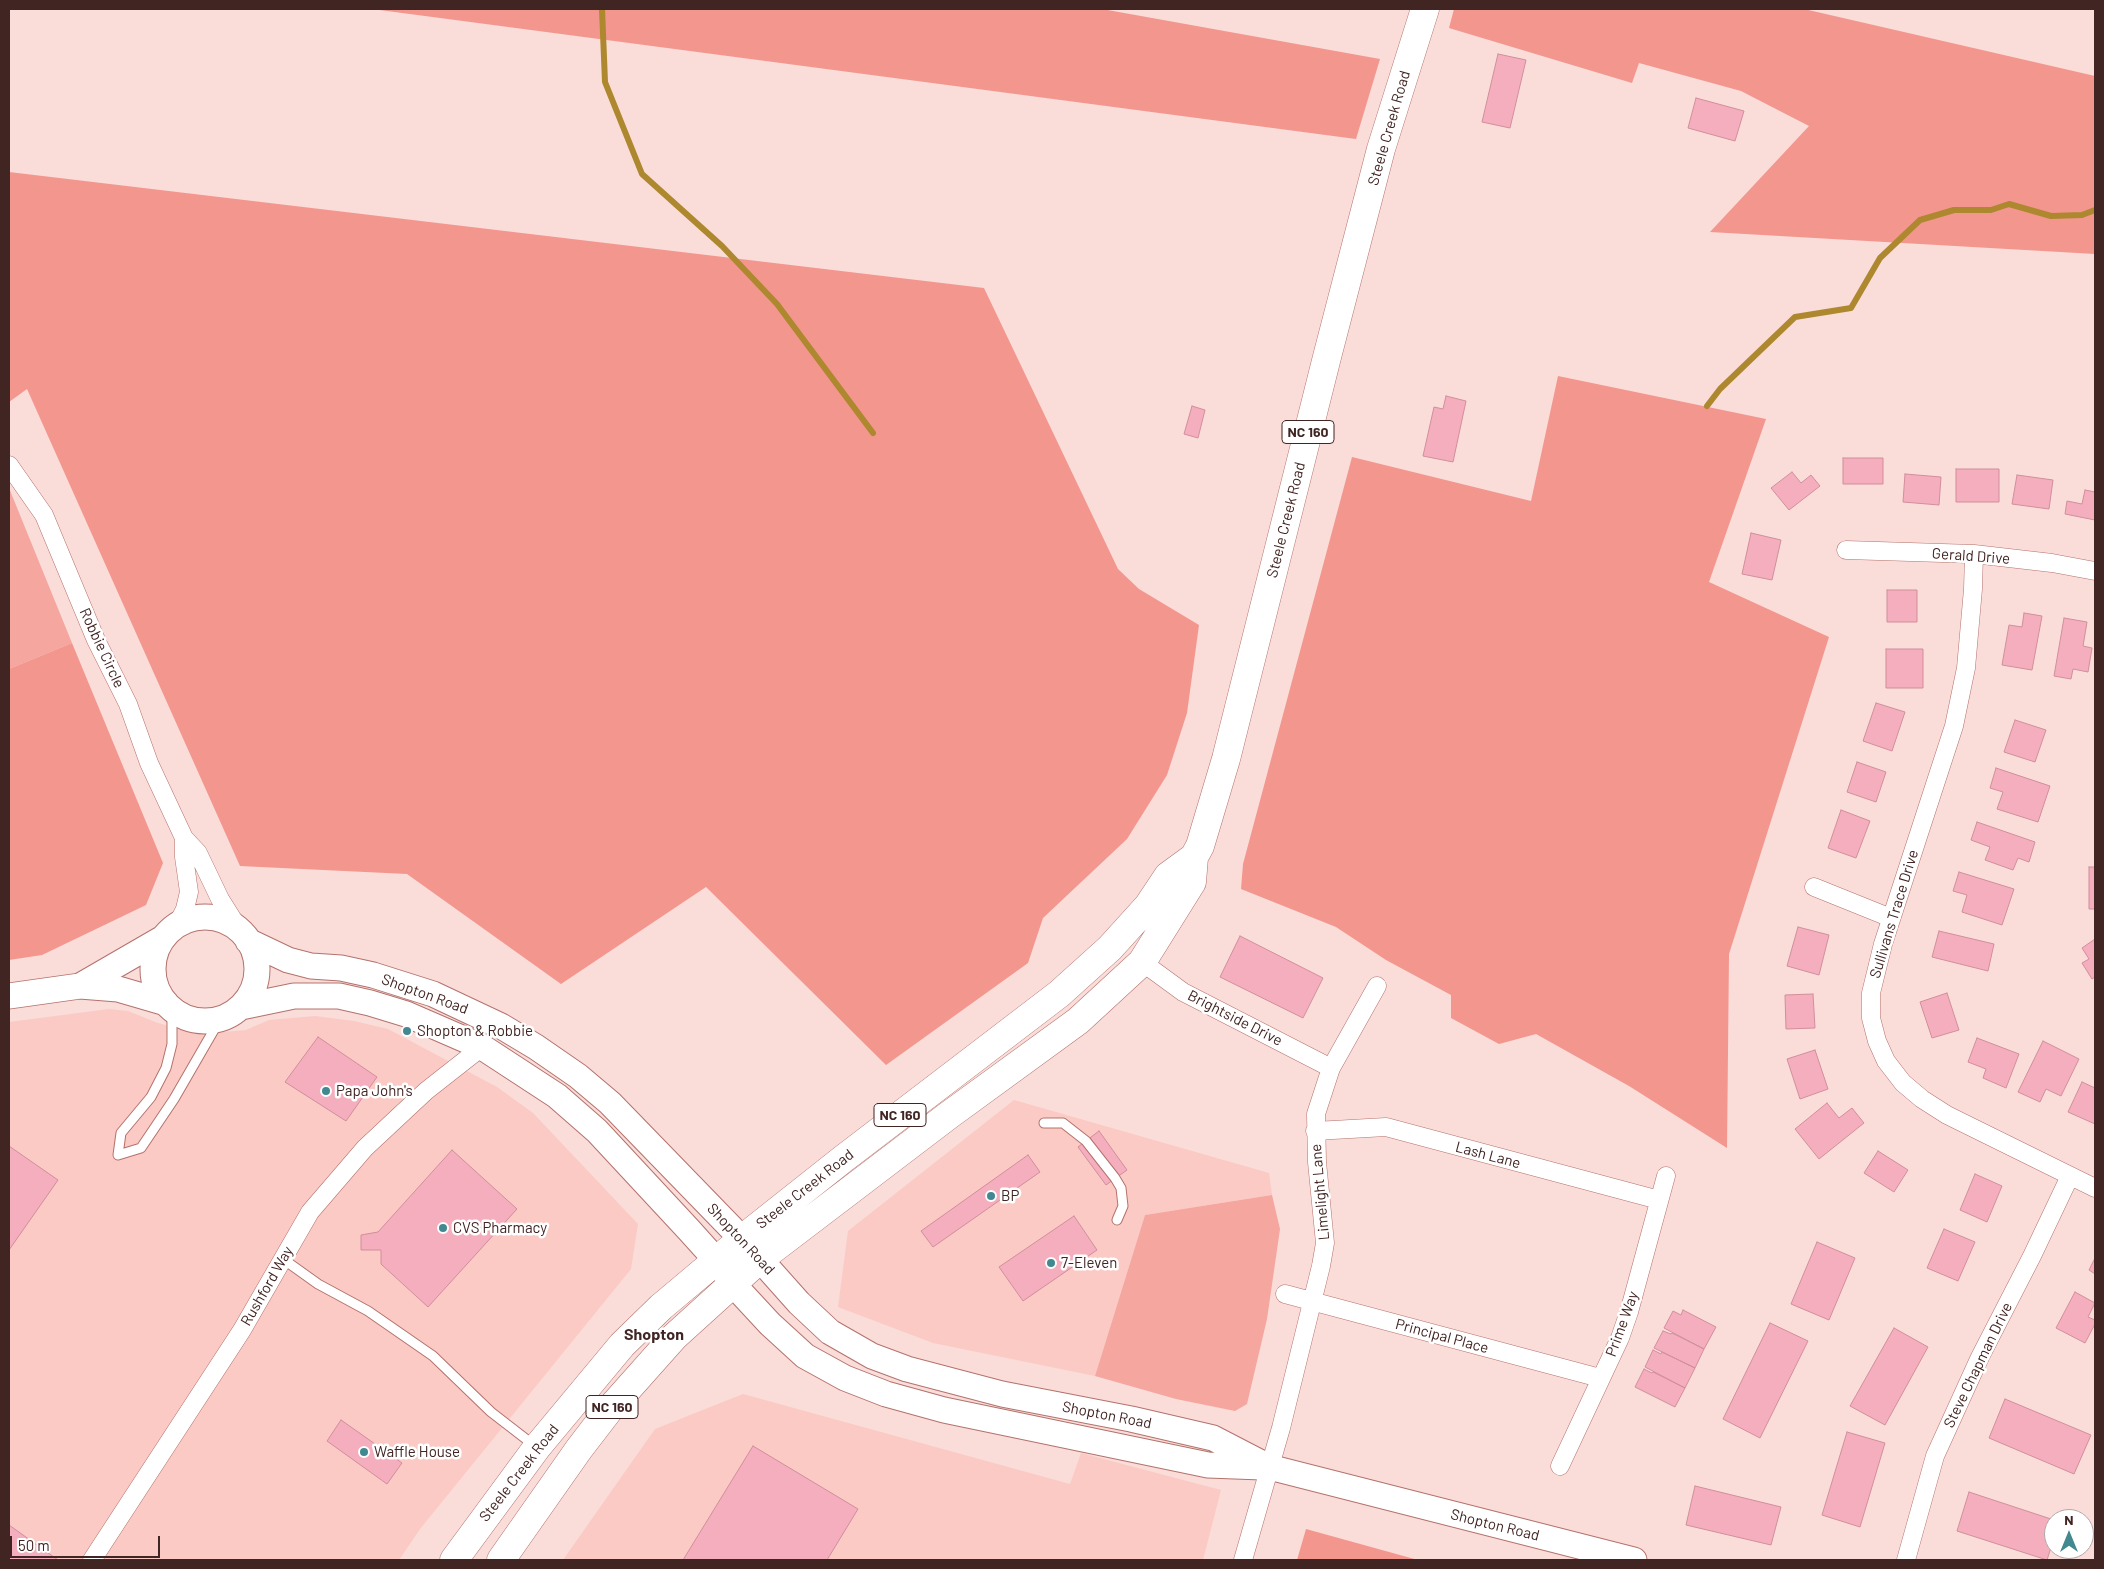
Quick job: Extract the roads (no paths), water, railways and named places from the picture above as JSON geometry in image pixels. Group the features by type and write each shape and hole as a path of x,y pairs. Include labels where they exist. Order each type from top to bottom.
{"main road":[{"name":"Steele Creek Road","path":"500,1560 609,1410 674,1337 760,1259 949,1114 1078,1021 1142,962 1192,882 1194,857 1200,846 1226,759 1324,367 1381,149 1425,9"},
{"name":"Steele Creek Road","path":"454,1560 538,1446 622,1345 661,1307 742,1239 1059,994 1110,948 1148,906 1168,876 1194,857"}],"street":[{"name":"Robbie Circle","path":"9,465 44,515 96,640 128,704 149,762 184,838 198,853 220,899 244,936"},
{"name":"Gerald Drive","path":"1846,550 1974,554 2052,563 2095,571"},
{"name":"Sullivans Trace Drive","path":"1974,554 1966,668 1954,726 1890,918 1871,993 1871,1018 1877,1041 1886,1060 1903,1083 1922,1099 1947,1115 2095,1188"},
{"name":"Robbie Circle","path":"170,931 184,909 189,892 184,857 184,838"},
{"path":"1814,888 1890,918"},
{"path":"9,996 80,986 118,989 169,1006 187,1017 204,1020 236,1011 253,992 258,977 256,958 244,936 224,920 207,916 190,919 80,986"},
{"path":"169,1006 155,982 153,966 155,952 170,931"},
{"name":"Shopton Road","path":"244,936 288,960 311,966 341,968 373,975 433,994 470,1010 508,1030 578,1076 610,1103 742,1239 799,1303 830,1332 872,1356 907,1370 1002,1394 1131,1419 1213,1438 1269,1467"},
{"name":"Brightside Drive","path":"1142,962 1183,992 1331,1068"},
{"name":"Limelight Lane","path":"1243,1560 1312,1302 1325,1243 1315,1132 1316,1114 1331,1068 1378,986"},
{"name":"Shopton Road","path":"236,1011 294,996 339,996 370,1002 406,1014 482,1047 557,1096 597,1131 716,1260 732,1283 770,1324 805,1356 845,1378 886,1394 944,1410 1208,1465 1269,1467 1634,1560"},
{"name":"Rushford Way","path":"92,1560 242,1330 310,1212 365,1148 426,1091 482,1047"},
{"name":"Lash Lane","path":"1315,1132 1386,1128 1660,1200"},
{"name":"Prime Way","path":"1560,1466 1620,1338 1629,1312 1666,1176"},
{"name":"Steve Chapman Drive","path":"1906,1560 1935,1456 1977,1364 2070,1176"},
{"name":"Principal Place","path":"1285,1294 1600,1378"}],"lane":[{"path":"169,1006 172,1044 166,1068 151,1097 121,1134 118,1155 141,1148 174,1099 215,1028 236,1011"},
{"path":"1044,1123 1063,1123 1086,1141 1115,1178 1121,1188 1123,1206 1117,1220"},
{"path":"283,1259 318,1284 368,1311 432,1356 491,1412 535,1446 538,1446"}],"waterway":[{"path":"602,9 605,82 642,174 722,246 777,304 873,433"},
{"path":"1707,406 1720,389 1795,317 1851,308 1880,258 1920,220 1954,210 1991,210 2009,204 2051,216 2082,215 2095,210"}],"place":[{"name":"Shopton & Robbie","path":"407,1031"},
{"name":"Papa John's","path":"326,1091"},
{"name":"BP","path":"991,1196"},
{"name":"CVS Pharmacy","path":"443,1228"},
{"name":"7-Eleven","path":"1051,1263"},
{"name":"Waffle House","path":"364,1452"}],"district":[{"name":"Shopton","path":"654,1335"}]}
